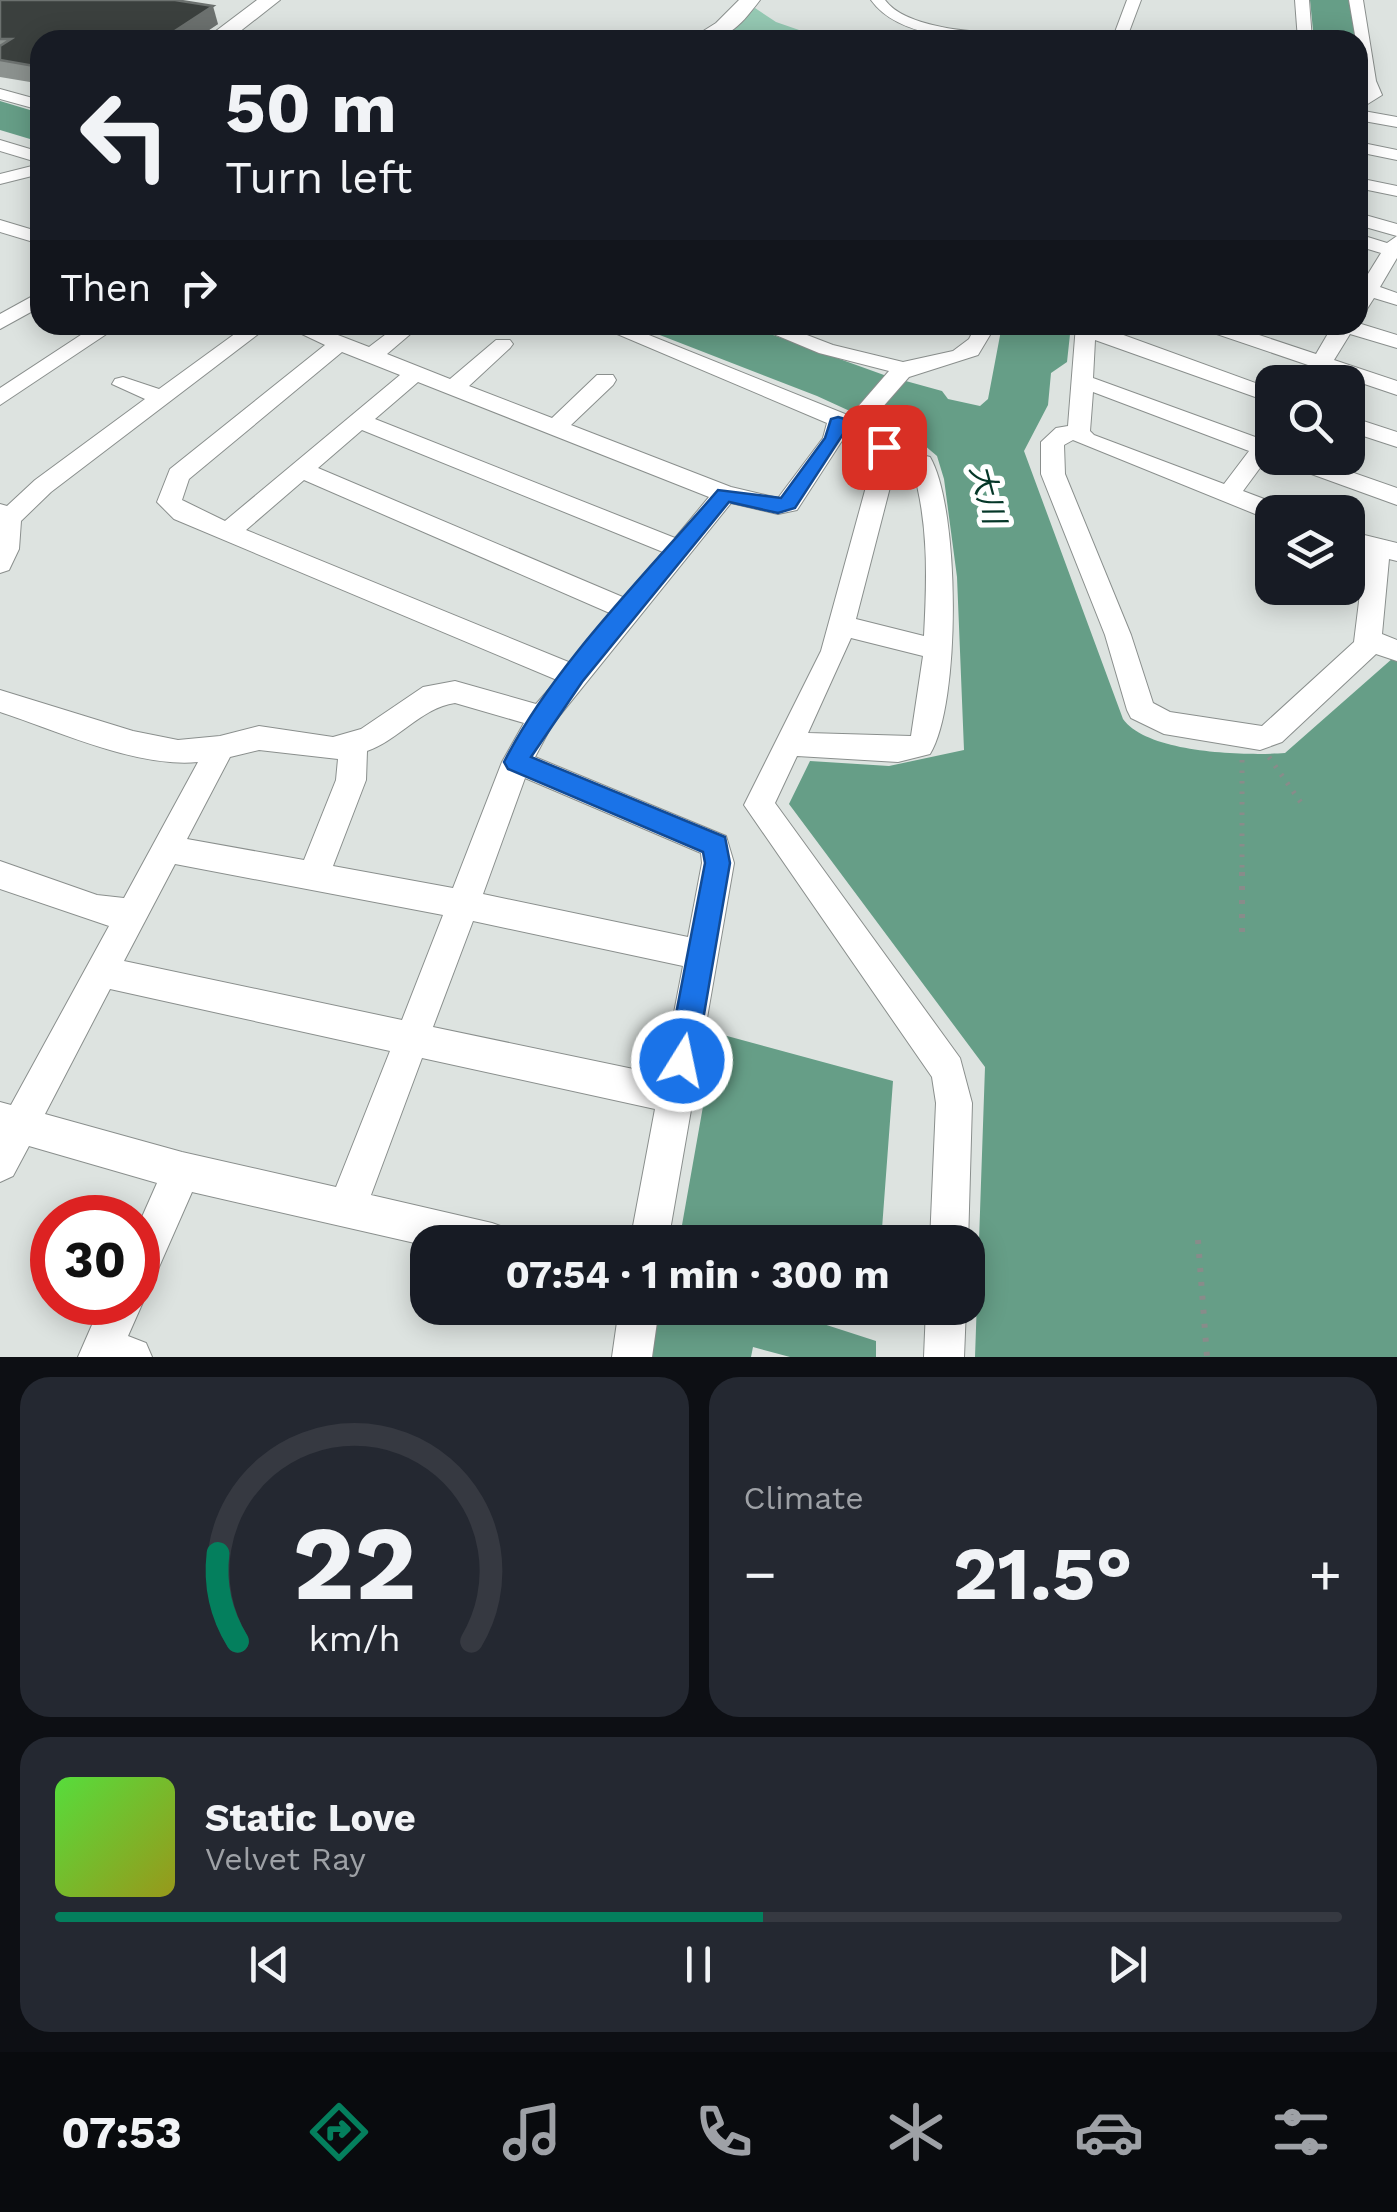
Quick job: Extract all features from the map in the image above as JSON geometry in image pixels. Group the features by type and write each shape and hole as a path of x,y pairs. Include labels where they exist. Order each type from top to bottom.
{"street":[{"path":"229,30 270,0"},
{"path":"720,30 750,0"},
{"path":"878,0 880,9 889,16 950,30"},
{"path":"1123,30 1134,0"},
{"path":"1302,0 1304,30"},
{"path":"1356,0 1360,30"},
{"path":"917,30 922,25"},
{"path":"1368,88 1397,93"},
{"path":"0,94 30,103"},
{"path":"1368,116 1397,122"},
{"path":"0,145 30,155"},
{"path":"1368,148 1397,155"},
{"path":"0,179 30,172"},
{"path":"1368,184 1397,191"},
{"path":"0,226 30,235"},
{"path":"1368,227 1395,247"},
{"path":"1368,242 1395,247"},
{"path":"1368,285 1395,247"},
{"path":"1368,296 1397,299"},
{"path":"0,323 30,304"},
{"path":"1368,333 1397,342"},
{"path":"0,398 95,335"},
{"path":"0,564 8,549 5,516 247,335"},
{"path":"318,335 725,494 778,506 788,504 834,439 902,372"},
{"path":"371,356 398,335"},
{"path":"631,335 850,424 884,447 888,454 834,650 758,805 948,1070 954,1103 950,1225"},
{"path":"789,335 902,372 966,356 979,346 983,335"},
{"path":"1079,433 1085,335"},
{"path":"1109,335 1255,390"},
{"path":"1239,335 1397,388"},
{"path":"1322,363 1339,335"},
{"path":"340,344 178,475 169,502 183,513 574,676"},
{"path":"454,388 504,344"},
{"path":"229,531 416,373"},
{"path":"555,428 605,380"},
{"path":"1082,381 1255,439"},
{"path":"123,384 162,398"},
{"path":"359,421 679,548"},
{"path":"1365,428 1397,440"},
{"path":"1255,505 1095,445 1079,433 1064,434 1052,442 1052,474 1118,635 1141,710 1150,717 1164,723 1260,738 1272,734 1370,640 1388,550"},
{"path":"786,744 898,750 920,746 924,738 937,636 935,526 922,462 888,454"},
{"path":"1228,495 1255,461"},
{"path":"301,470 628,610"},
{"path":"1335,475 1397,498"},
{"path":"347,1209 516,762 542,717 725,494"},
{"path":"842,626 924,646"},
{"path":"1370,640 1397,650"},
{"path":"0,701 178,752 220,748 260,738 332,749 370,738 433,694 455,692 542,717"},
{"path":"313,876 350,780 354,743"},
{"path":"0,1164 10,1123 102,972 220,748"},
{"path":"516,762 716,845 718,863 652,1225"},
{"path":"167,849 463,904 701,955"},
{"path":"0,875 96,910 133,914"},
{"path":"102,972 675,1096"},
{"path":"10,1123 182,1170 417,1225"},
{"path":"160,1220 182,1170"},
{"path":"111,1354 118,1325"},
{"path":"632,1357 636,1325"},
{"path":"944,1357 945,1325"}],"path":[{"path":"1242,752 1242,935"},
{"path":"1268,754 1304,807"},
{"path":"1198,1240 1207,1357"}],"shaded area":[{"path":"755,8 776,22 799,30 732,30"}],"water":[{"path":"1310,0 1351,0 1355,30 1313,30"},
{"path":"0,101 30,110 30,139 0,130"},
{"name":"大川","path":"660,335 773,335 884,375 942,391 948,399 980,406 988,399 1000,335 1070,335 1067,362 1051,373 1048,405 1024,451 1123,719 1153,739 1222,753 1285,753 1393,658 1397,660 1397,1357 975,1357 976,1325 985,1325 985,1225 980,1225 985,1067 789,804 810,761 889,766 964,750 957,577 944,479 937,456 924,445 817,396"},
{"path":"716,1033 893,1081 882,1225 682,1225"},
{"path":"656,1325 827,1325 876,1341 876,1357 790,1357 753,1347 751,1357 648,1357"}],"building":[{"path":"0,0 175,0 213,6 176,30 30,30 30,65 0,60 0,46 11,39 0,39"}],"route":[{"path":"682,1061 718,863 716,845 516,762 542,717 725,494 778,506 788,504 834,439 838,423 853,427 884,447"}]}
